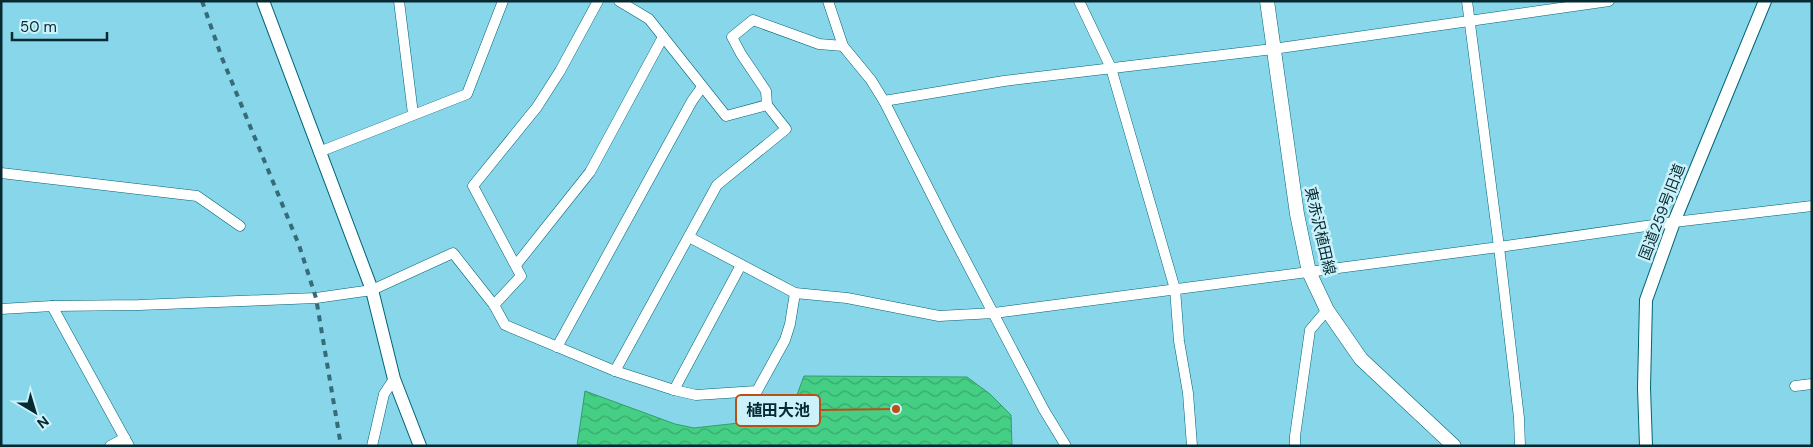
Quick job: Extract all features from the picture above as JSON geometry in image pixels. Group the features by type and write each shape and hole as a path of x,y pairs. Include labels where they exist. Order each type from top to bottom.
{"main road":[{"name":"東赤沢植田線","path":"1267,1 1296,214 1309,272 1327,310 1361,359 1454,446"}],"street":[{"path":"263,1 372,290 394,379 420,446"},
{"path":"399,1 413,114"},
{"path":"320,152 467,94 503,1"},
{"path":"494,305 521,276 473,186 537,107 560,71 598,1"},
{"path":"619,1 648,19 726,116 767,105"},
{"path":"828,1 843,46 871,80 884,101 1044,410 1066,446"},
{"path":"1079,1 1111,68 1175,289 1179,341 1188,393 1192,446"},
{"path":"1467,1 1499,247 1520,446"},
{"path":"884,101 1004,81 1273,49 1609,1"},
{"name":"国道259号旧道","path":"1646,446 1644,388 1646,300 1674,222 1765,1"},
{"path":"615,371 717,185 786,128 767,105 766,91 732,38 752,20 819,44 843,46"},
{"path":"516,265 590,172 663,37"},
{"path":"556,347 692,101 702,87"},
{"path":"1,173 197,196 240,226"},
{"path":"689,237 795,293 847,298 939,316 994,313 1499,247 1674,222 1812,206"},
{"path":"1,309 316,298 372,290 453,253 494,305 505,325 615,371 696,395 756,391 785,340 790,324 795,293"},
{"path":"674,390 741,265"},
{"path":"52,306 127,442 110,446"},
{"path":"1295,446 1310,330 1327,310"},
{"path":"372,446 384,394 394,379"},
{"path":"1795,386 1812,384"}],"water":[{"path":"804,376 967,377 990,394 1011,415 1012,446 577,446 585,391 675,424 694,428 775,419 794,403"}],"railway":[{"path":"202,1 222,58 299,245 316,298 341,446"}],"place":[{"name":"植田大池","path":"896,409"}]}
